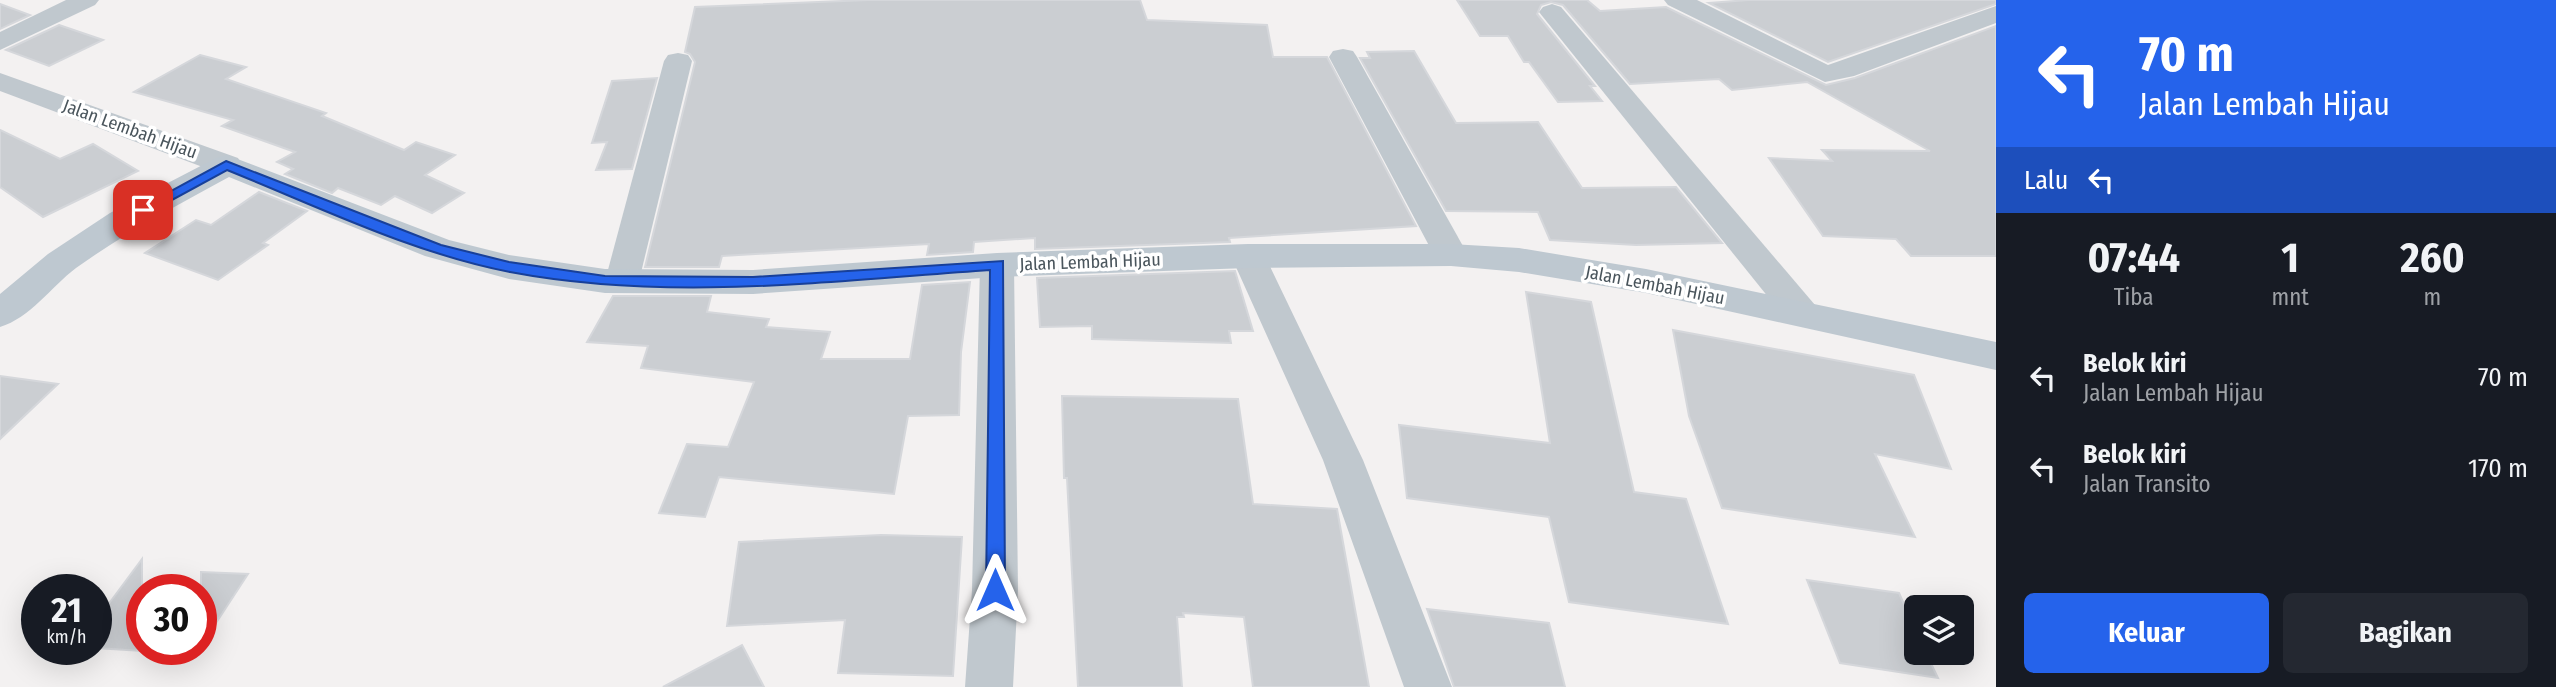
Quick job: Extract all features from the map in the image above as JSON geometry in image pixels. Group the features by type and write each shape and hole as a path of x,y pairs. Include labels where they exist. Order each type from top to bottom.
{"street":[{"path":"0,42 86,0"},
{"path":"1677,0 1825,74 1844,70 1996,14"},
{"path":"1552,12 1802,314"},
{"path":"1343,57 1451,255"},
{"path":"614,281 678,61"},
{"name":"Jalan Lembah Hijau","path":"0,81 226,165 437,248 509,267 614,281 753,282 997,265 1248,256 1451,255 1532,262 1646,281 1996,356"},
{"path":"0,314 61,262 122,221 226,165"},
{"path":"1248,256 1343,460 1428,687"},
{"path":"989,687 995,590 997,265"}],"building":[{"path":"868,0 1140,0 1147,20 1267,25 1273,57 1327,57 1416,226 1229,238 1230,242 1035,249 1035,238 974,242 973,252 927,255 929,244 722,256 719,267 645,267 695,62 690,54 685,52 695,7"},
{"path":"1457,0 1587,0 1600,11 1666,7 1826,85 1855,78 1996,26 1996,256 1911,256 1896,239 1823,236 1769,158 1832,161 1822,150 1930,151 1807,82 1732,90 1719,79 1630,84 1563,5 1551,2 1541,5 1537,14 1595,86 1590,86 1602,101 1558,102 1529,62 1524,62 1508,36 1480,36"},
{"path":"1748,0 1996,0 1996,4 1828,62 1709,3"},
{"path":"0,4 30,15 0,29"},
{"path":"59,25 103,40 49,66 6,50"},
{"path":"1414,51 1456,123 1538,122 1582,188 1676,187 1722,243 1636,245 1550,240 1538,212 1446,211 1360,58 1370,58 1367,52"},
{"path":"200,55 246,67 226,79 326,113 322,116 404,150 416,142 455,155 425,175 464,193 432,213 395,196 381,205 338,188 332,193 285,174 293,169 277,162 295,152 222,126 233,120 134,92"},
{"path":"657,78 632,169 596,170 607,142 592,143 612,81"},
{"path":"0,130 60,159 93,144 138,171 43,217 0,187"},
{"path":"259,192 307,211 263,243 268,245 218,280 145,253 196,220 211,225"},
{"path":"1235,271 1253,331 1229,331 1231,343 1092,339 1092,326 1040,327 1037,278"},
{"path":"970,282 961,352 959,415 908,416 894,494 719,477 705,517 659,513 687,444 728,447 754,382 641,368 648,346 587,342 613,296 711,296 707,312 769,319 766,327 830,332 821,359 910,359 922,285"},
{"path":"1526,292 1591,302 1634,492 1686,499 1728,624 1569,602 1549,517 1407,498 1399,425 1550,443"},
{"path":"1673,330 1914,375 1951,469 1875,454 1915,537 1722,508 1689,416"},
{"path":"0,376 58,384 0,439"},
{"path":"1062,396 1238,399 1253,504 1337,509 1369,687 1253,687 1244,617 1183,613 1184,617 1177,617 1182,687 1078,687 1067,478 1064,478"},
{"path":"881,535 962,537 953,676 838,673 845,620 727,626 739,542"},
{"path":"142,559 142,574 131,574"},
{"path":"201,572 248,574 217,621 217,574"},
{"path":"1807,580 1899,593 1904,604 1904,665 1932,665 1938,678 1840,663"},
{"path":"126,581 126,650 112,649 112,599"},
{"path":"1427,609 1549,623 1565,687 1454,687"},
{"path":"742,645 764,687 663,687"}],"route":[{"path":"143,210 226,165 437,248 509,267 605,281 753,282 997,265 995,590"}]}
